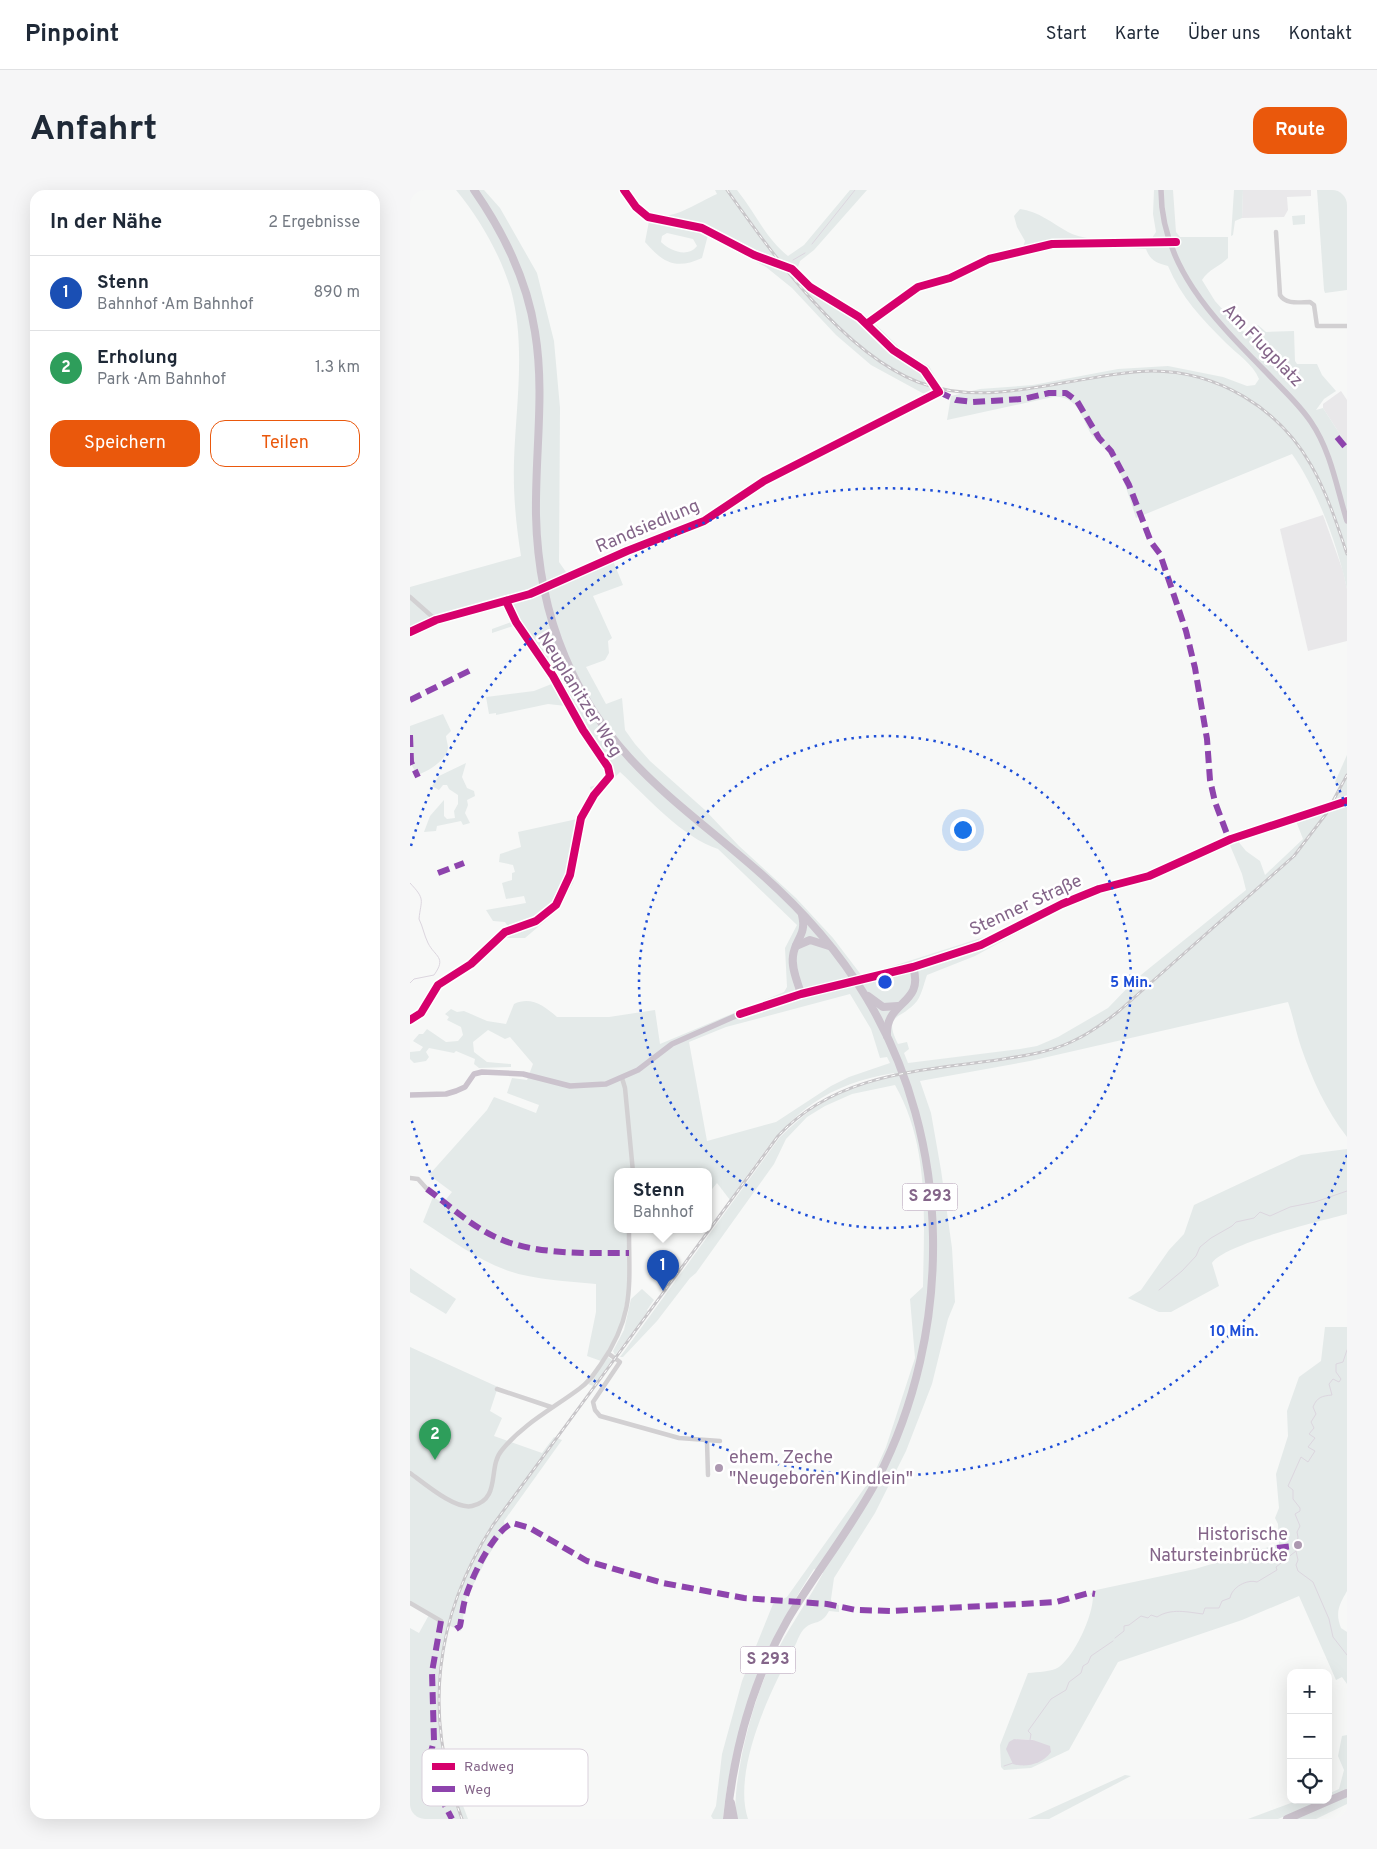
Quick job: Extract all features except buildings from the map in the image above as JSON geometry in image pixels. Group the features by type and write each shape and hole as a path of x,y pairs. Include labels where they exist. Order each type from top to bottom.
{"highway":[{"name":"S 293","path":"474,190 508,245 523,282 532,313 540,379 536,512 539,556 550,614 574,676 596,715 637,768 670,799 761,874 798,910 851,973 888,1038 906,1082 926,1162 933,1228 931,1298 917,1375 890,1452 874,1486 798,1603 776,1644 753,1698 738,1748 726,1819"},
{"path":"798,910 804,928 796,946 792,962 801,994"},
{"path":"796,946 810,940 830,946"},
{"path":"888,1038 888,1023 891,1014 914,989 916,976 913,967"},
{"path":"863,992 883,1007 900,1006"},
{"path":"729,1793 734,1819"},
{"path":"1287,1819 1347,1793"}],"street":[{"name":"Randsiedlung","path":"410,632 436,620 530,594 627,551 704,521 771,476 939,392 924,370 893,350 860,317 810,287 786,266 754,255 702,228 648,217 636,207 624,190"},
{"name":"Am Flugplatz","path":"1161,190 1165,228 1176,259 1187,281 1203,304 1298,405 1313,426 1328,457 1347,521"},
{"path":"1276,232 1280,295 1282,299 1288,302 1310,302 1314,305 1316,326 1347,326"},
{"path":"410,597 436,620"},
{"name":"Neuplanitzer Weg","path":"410,1020 421,1013 438,985 460,973 505,932 536,921 556,905 570,875 581,818 594,795 610,776 608,767 582,730 553,676 516,622 506,601"},
{"name":"Stenner Straße","path":"410,1095 446,1094 456,1091 465,1087 474,1074 482,1072 523,1074 570,1086 597,1086 622,1078 638,1070 672,1044 740,1014 801,994 913,967 993,940 1062,904 1098,889 1148,876 1231,839 1347,801"},
{"path":"622,1078 625,1088 633,1168"},
{"path":"410,1178 418,1179 427,1189"},
{"path":"410,1473 458,1505 472,1506 477,1504 494,1485 495,1462 500,1452 522,1430 591,1380 609,1354 622,1327 630,1295 630,1233"},
{"path":"609,1354 620,1362 593,1402 595,1410 600,1416 665,1435 707,1442 720,1441"},
{"path":"497,1389 552,1407"},
{"path":"707,1442 708,1475"},
{"path":"410,1603 441,1622"}],"shaded area":[{"path":"456,190 484,190 500,208 537,273 554,341 560,408 559,562 566,572 574,573 611,556 623,585 593,596 612,638 608,641 609,653 605,660 586,667 606,704 622,698 625,730 650,761 705,810 739,846 796,898 833,938 862,976 1009,929 1051,905 1098,887 1148,872 1226,837 1229,843 1237,840 1246,851 1260,861 1265,875 1303,839 1296,821 1327,810 1339,786 1335,782 1347,755 1347,1137 1326,1105 1310,1071 1288,1002 1030,1061 920,1081 931,1113 941,1170 952,1248 955,1302 948,1319 932,1384 906,1451 875,1513 834,1578 831,1599 832,1603 839,1605 839,1612 829,1611 823,1619 803,1630 774,1685 749,1755 744,1800 748,1819 736,1819 736,1802 742,1754 752,1714 761,1687 783,1639 823,1573 814,1569 780,1627 766,1658 753,1688 734,1752 727,1785 723,1819 713,1819 711,1816 716,1806 722,1754 742,1681 773,1604 787,1597 873,1476 886,1447 915,1358 910,1299 923,1287 924,1210 920,1158 906,1108 895,1085 852,1094 825,1106 807,1117 786,1139 774,1164 696,1273 690,1278 657,1321 623,1357 620,1357 780,1137 805,1115 833,1096 859,1085 895,1076 894,1073 863,1080 838,1089 797,1116 763,1153 730,1200 717,1183 712,1189 712,1168 614,1168 614,1233 627,1233 628,1289 620,1328 601,1361 587,1356 596,1312 596,1284 539,1278 506,1270 474,1254 423,1222 433,1197 443,1203 452,1192 429,1175 487,1110 494,1097 536,1113 539,1105 507,1093 512,1078 527,1080 533,1064 510,1037 505,1039 488,1030 473,1042 474,1052 487,1062 511,1064 511,1067 479,1068 474,1064 475,1059 456,1051 454,1053 429,1048 426,1052 429,1057 426,1061 414,1063 410,1059 410,1052 420,1051 423,1047 413,1041 419,1034 423,1034 427,1029 446,1042 458,1041 463,1035 461,1027 447,1020 449,1017 445,1014 451,1009 457,1012 464,1011 487,1021 506,1024 514,1004 526,1001 537,1003 557,1017 609,1017 655,1010 660,1044 784,992 787,987 785,948 797,925 718,849 705,844 679,826 620,772 614,778 601,763 566,706 548,704 496,715 496,713 489,714 486,697 534,691 554,683 516,625 492,633 492,629 514,621 506,606 501,604 464,615 410,636 410,587 521,556 516,521 514,485 519,375 516,311 501,263 481,225","holes":["1229,843 1242,874 1246,890 1136,979 1108,1008 1058,1037 1037,1046 1020,1049 908,1063 904,1053 909,1049 907,1042 898,1044 892,1027 893,1022 917,1001 927,975 975,956 1063,908 1096,895 1145,880","850,994 871,1029 880,1058 887,1057 890,1063 849,1077 831,1086 776,1122 707,1141 689,1042 726,1027"]},
{"path":"621,190 630,190 640,204 650,212 670,215 681,212 717,194 715,190 737,190 773,241 788,256 804,245 850,190 867,190 814,250 800,261 798,267 812,284 868,317 906,354 929,366 941,387 934,388 934,392 926,395 871,365 836,335 792,288 766,267 708,235 702,258 685,264 677,264 664,259 645,242 649,221 636,214","holes":["667,233 693,239 697,246 689,252 679,252 661,242 662,236"]},
{"path":"1154,190 1173,190 1176,232 1180,237 1228,237 1228,258 1202,280 1215,301 1242,331 1246,332 1258,325 1266,332 1294,331 1295,361 1297,364 1317,364 1322,375 1336,391 1324,399 1316,410 1323,408 1347,445 1347,589 1326,518 1310,484 1292,454 1136,518 1125,484 1114,461 1091,434 1081,414 1068,399 1053,397 947,420 951,396 980,389 1033,385 1118,369 1168,366 1223,377 1247,386 1255,385 1259,379 1253,369 1217,334 1193,307 1179,288 1168,266 1154,260 1149,256 1146,249 1081,245 1050,247 977,267 946,282 919,290 888,311 886,307 922,280 950,274 978,260 1023,247 1025,241 1017,227 1014,216 1020,209 1039,215 1068,232 1086,238 1121,241 1152,238 1156,232 1153,214"},
{"path":"1234,190 1243,190 1242,218 1235,221 1233,235 1231,236"},
{"path":"1243,190 1311,190 1311,196 1287,197 1288,210 1284,217 1242,218"},
{"path":"1317,190 1347,190 1347,290 1325,293 1324,290"},
{"path":"1305,215 1305,224 1293,225 1292,216"},
{"path":"1341,391 1347,400 1347,445 1323,408 1323,404"},
{"path":"1323,515 1343,571 1347,589 1347,641 1308,651 1280,529"},
{"path":"443,714 451,731 446,736 447,752 436,765 417,775 410,762 410,726"},
{"path":"466,763 462,777 467,788 474,791 475,796 467,800 468,805 465,813 470,823 463,825 461,821 437,826 436,831 424,832 430,816 444,800 444,816 447,819 455,818 454,811 458,804 458,795 449,789 447,785 443,785 439,790 432,786 439,776"},
{"path":"606,782 609,786 595,799 587,813 573,883 558,910 525,938 501,938 511,931 505,922 493,921 486,910 526,903 524,896 506,899 502,883 512,880 512,873 515,872 513,865 499,862 500,854 521,847 518,832 577,819 592,794 590,787"},
{"path":"1347,1149 1347,1214 1274,1234 1234,1248 1212,1263 1219,1286 1171,1312 1159,1312 1128,1298 1141,1290 1169,1250 1184,1234 1194,1205 1301,1155"},
{"path":"410,1268 456,1299 446,1314 410,1292"},
{"path":"642,1289 654,1300 647,1310 649,1312 615,1355 613,1351 624,1330 631,1299"},
{"path":"1325,1327 1347,1327 1347,1591 1340,1605 1338,1618 1341,1628 1347,1632 1347,1684 1342,1677 1336,1680 1299,1596 1242,1620 1118,1662 1069,1750 1031,1768 1004,1770 1001,1767 1000,1745 1028,1673 1044,1672 1059,1667 1071,1654 1077,1645 1090,1614 1093,1596 1090,1594 1096,1590 1195,1569 1279,1544 1278,1524 1275,1518 1279,1508 1276,1474 1288,1436 1287,1411 1299,1377 1321,1361","holes":["1014,1739 1034,1740 1022,1766"]},
{"path":"410,1347 498,1387 490,1411 502,1418 494,1436 542,1453 554,1437 562,1440 504,1521 505,1529 488,1556 466,1599 461,1631 448,1625 439,1687 442,1749 422,1749 422,1806 463,1806 468,1819 410,1819 410,1628 419,1633 430,1613 410,1601"},
{"path":"608,1357 612,1360 593,1386 588,1384"},
{"path":"1347,1735 1347,1790 1332,1796 1332,1792 1339,1789 1344,1770 1338,1756 1342,1736"},
{"path":"1014,1739 1033,1740 1050,1746 1051,1752 1043,1760 1034,1764 1023,1766 1013,1764 1006,1749 1009,1742"},
{"path":"1125,1775 1131,1776 1049,1819 1028,1819"},
{"path":"1347,1796 1347,1804 1316,1819 1293,1819 1332,1804"},
{"path":"1288,1804 1314,1804 1278,1819 1248,1819"}],"waterway":[{"path":"812,244 855,190"},
{"path":"793,260 805,253"},
{"path":"410,883 421,900 419,919 428,943 440,961 434,975 414,979 410,983"},
{"path":"1159,1290 1182,1271 1196,1256 1200,1247 1236,1222 1254,1218 1260,1212 1270,1216 1290,1207 1315,1202 1347,1191"},
{"path":"1115,1638 1124,1631 1124,1626 1129,1625 1141,1616 1148,1618 1151,1615 1157,1617 1168,1612 1179,1611 1203,1614 1205,1608 1219,1608 1222,1601 1230,1598 1237,1587 1245,1583 1257,1582 1277,1570 1276,1567 1296,1551 1297,1532 1300,1526 1295,1514 1300,1511 1300,1508 1293,1499 1293,1490 1288,1486 1301,1457 1308,1462 1315,1451 1308,1447 1315,1438 1309,1434 1314,1428 1311,1422 1316,1414 1313,1407 1320,1398 1332,1395 1329,1384 1333,1379 1339,1382 1341,1379 1336,1372 1336,1364 1343,1362 1347,1350"},
{"path":"1296,1551 1298,1571 1313,1582 1329,1619 1333,1637 1347,1655"},
{"path":"1030,1740 1031,1734 1028,1731 1051,1699 1066,1690 1069,1682 1081,1673 1083,1666 1088,1663 1091,1656 1113,1641"},
{"path":"1004,1766 1013,1763"}],"railway":[{"path":"727,190 788,271 836,325 890,368 918,382 937,388 974,393 1011,391 1121,373 1152,371 1200,378 1244,397 1264,410 1282,426 1298,445 1322,486 1347,554"},
{"path":"712,1226 778,1136 801,1115 826,1100 852,1088 880,1079 1044,1051 1071,1042 1102,1024 1294,856 1326,814 1347,775"},
{"path":"443,1749 439,1705 441,1668 447,1632 458,1595 473,1560 493,1525 707,1233"},
{"path":"458,1806 462,1819"}],"marked path":[{"path":"939,392 956,400 973,402 1023,399 1049,393 1066,393 1077,401 1099,438 1111,451 1129,485 1151,542 1160,554 1186,631 1195,668 1207,739 1210,780 1215,802 1230,842"},
{"path":"1337,437 1347,449"},
{"path":"410,700 471,670"},
{"path":"410,735 411,762 418,777"},
{"path":"438,873 464,863"},
{"path":"427,1189 480,1229 515,1244 563,1252 629,1253"},
{"path":"456,1629 460,1626 463,1607 473,1577 485,1554 499,1534 513,1523 530,1528 587,1561 663,1583 744,1598 827,1604 856,1610 892,1611 1056,1602 1089,1593 1095,1594"},
{"path":"1277,1548 1292,1546"},
{"path":"432,1749 434,1741 432,1672 441,1621"},
{"path":"445,1806 452,1819"}],"cycle path":[{"path":"410,632 436,620 530,594 627,551 704,521 764,481 939,392 924,370 893,350 859,317 810,287 792,269 754,255 702,228 648,217 636,207 624,190"},
{"path":"868,323 918,287 950,278 989,259 1052,244 1176,242"},
{"path":"410,1020 421,1013 438,985 471,964 505,932 536,921 556,905 570,875 581,818 594,795 610,776 608,767 583,730 553,676 516,622 506,601"},
{"path":"740,1014 801,994 913,967 981,945 1062,904 1099,889 1149,876 1231,839 1347,801"}],"place":[{"name":"Stenn","path":"663,1291"},
{"name":"Erholung","path":"435,1460"},
{"name":"ehem. Zeche \"Neugeboren Kindlein\"","path":"719,1468"},
{"name":"Historische Natursteinbrücke","path":"1298,1545"}]}
